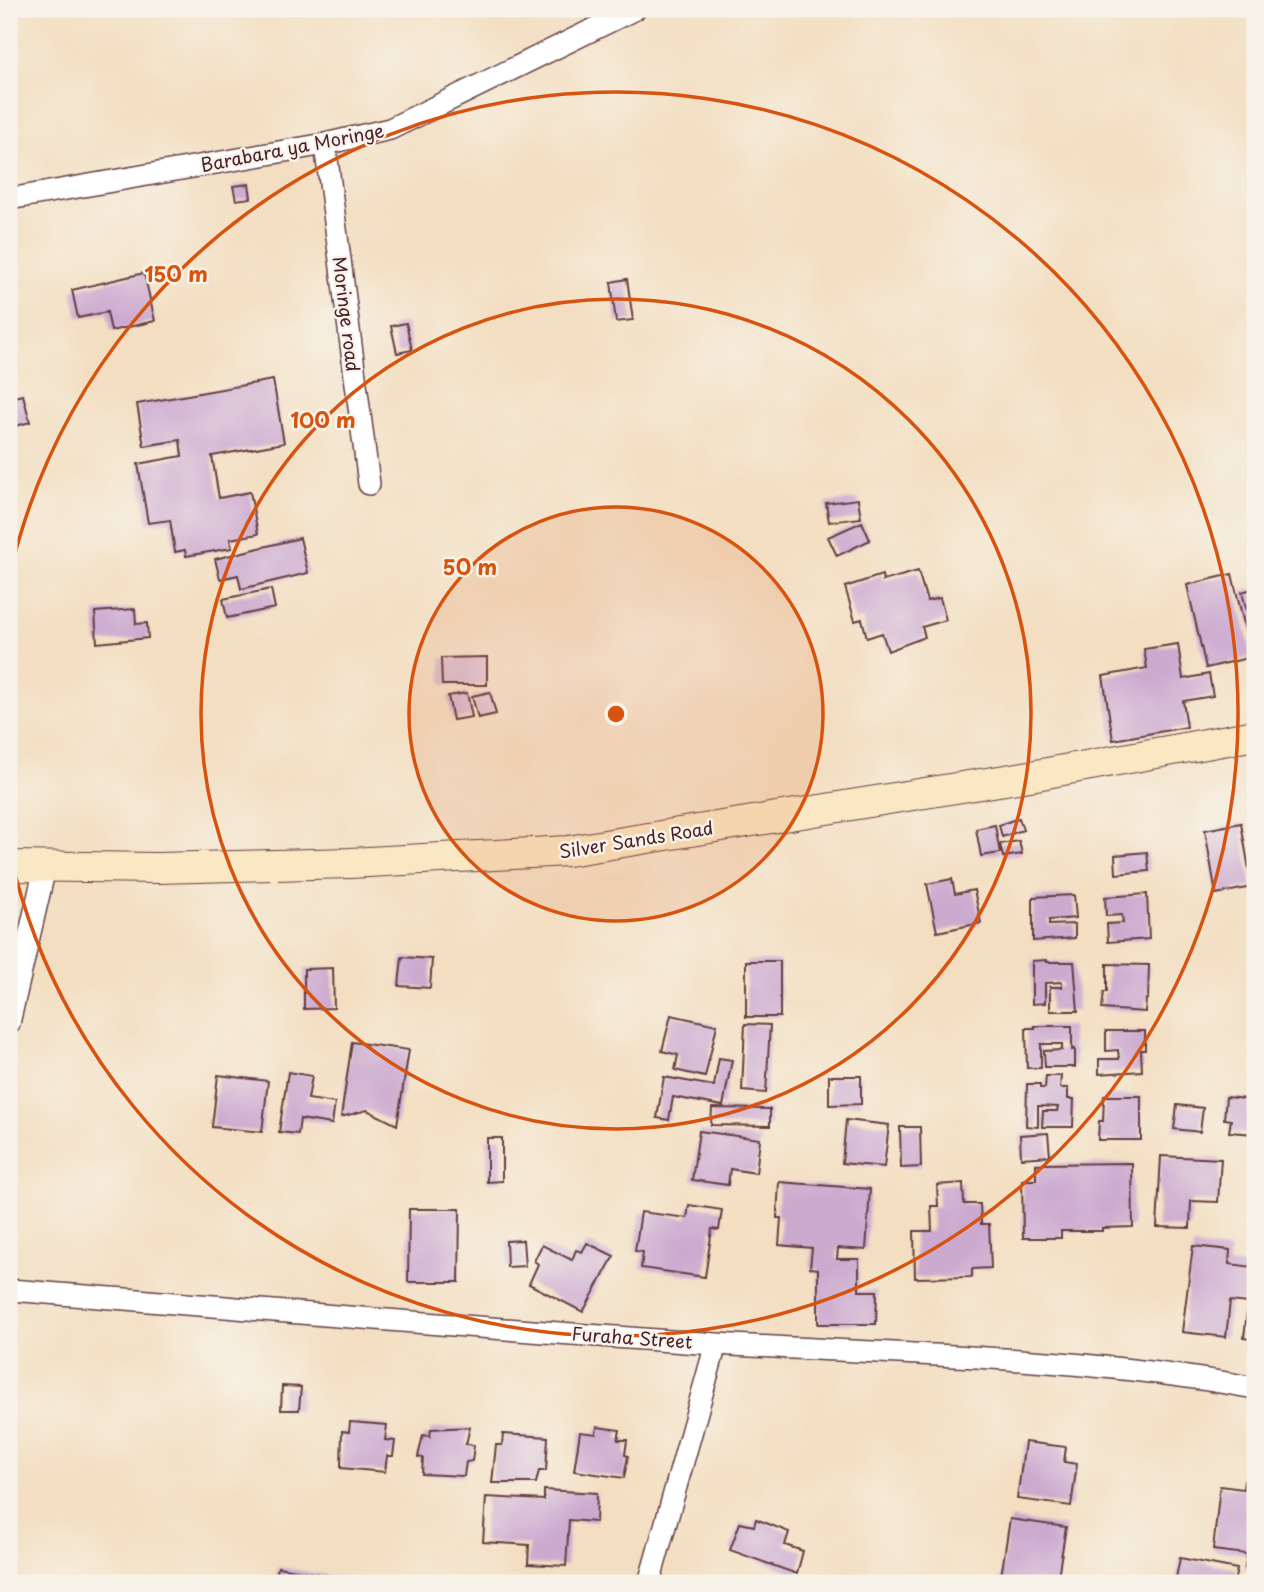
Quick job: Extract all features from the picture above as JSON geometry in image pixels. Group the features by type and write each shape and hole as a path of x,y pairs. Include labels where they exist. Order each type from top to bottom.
{"street":[{"name":"Barabara ya Moringe","path":"9,198 326,144 390,129 635,9"},
{"name":"Moringe road","path":"326,144 369,484"},
{"name":"Silver Sands Road","path":"9,866 158,868 336,863 568,851 1036,775 1255,735"},
{"path":"9,1023 45,868"},
{"name":"Furaha Street","path":"9,1290 716,1344 1043,1361 1184,1374 1255,1388"},
{"path":"649,1583 716,1344"}],"building":[{"path":"249,184 251,198 236,200 233,186"},
{"path":"144,273 155,321 111,331 107,312 78,318 72,290"},
{"path":"627,279 633,320 616,322 611,282"},
{"path":"406,323 412,350 397,353 391,326"},
{"path":"273,380 284,443 212,456 219,498 250,492 258,534 230,539 232,548 186,556 185,550 175,552 170,520 148,523 138,464 182,456 180,440 144,446 137,404"},
{"path":"23,395 30,422 9,428 9,398"},
{"path":"858,499 861,518 829,522 826,503"},
{"path":"862,522 870,540 837,556 828,537"},
{"path":"300,538 308,573 241,589 238,575 220,579 215,559"},
{"path":"918,571 927,601 940,598 946,620 922,627 925,637 888,651 882,633 867,638 862,619 855,621 845,587 882,575 883,581"},
{"path":"1232,574 1252,657 1206,668 1187,585"},
{"path":"1255,588 1255,639 1254,639 1242,592"},
{"path":"271,589 275,608 227,618 223,599"},
{"path":"135,609 136,624 147,623 148,638 97,643 95,612"},
{"path":"1178,644 1183,679 1209,674 1213,696 1183,701 1187,727 1113,740 1103,676 1147,668 1144,649"},
{"path":"487,657 487,685 442,685 441,658"},
{"path":"490,692 496,714 478,718 472,696"},
{"path":"467,693 472,717 453,720 448,696"},
{"path":"1019,818 1023,830 1002,837 999,825"},
{"path":"1241,823 1252,887 1216,894 1205,830"},
{"path":"995,825 1000,853 981,856 976,829"},
{"path":"1019,841 1022,854 1003,857 1000,844"},
{"path":"1147,852 1149,871 1116,874 1115,855"},
{"path":"952,879 955,894 974,890 981,923 937,932 927,884"},
{"path":"1147,894 1149,939 1108,942 1107,924 1123,923 1122,915 1106,916 1105,897"},
{"path":"1074,895 1076,918 1049,920 1049,925 1075,924 1075,938 1033,941 1033,897"},
{"path":"402,957 432,959 430,988 399,986"},
{"path":"746,961 780,961 780,1017 746,1017"},
{"path":"1032,961 1074,962 1078,1011 1050,1011 1050,987 1062,987 1062,982 1045,983 1045,1003 1032,1004"},
{"path":"1107,964 1149,965 1145,1012 1102,1009 1104,992 1107,992"},
{"path":"333,968 334,1008 304,1009 304,969"},
{"path":"671,1015 717,1025 705,1077 675,1070 678,1055 662,1051"},
{"path":"745,1024 770,1025 766,1093 742,1091"},
{"path":"1072,1026 1075,1067 1045,1067 1044,1051 1062,1050 1062,1044 1041,1044 1041,1068 1027,1068 1026,1028"},
{"path":"1106,1031 1145,1031 1145,1050 1141,1050 1142,1071 1099,1074 1099,1059 1119,1059 1118,1050 1106,1051"},
{"path":"352,1042 409,1050 397,1125 367,1110 341,1117"},
{"path":"719,1058 732,1060 723,1106 673,1097 669,1120 657,1118 664,1077 714,1086"},
{"path":"288,1072 312,1076 308,1099 335,1103 332,1124 300,1119 298,1134 279,1132"},
{"path":"218,1075 268,1081 262,1132 212,1127"},
{"path":"829,1076 861,1076 861,1104 829,1105"},
{"path":"1046,1076 1061,1076 1060,1088 1068,1088 1068,1099 1074,1099 1073,1127 1042,1127 1043,1111 1057,1111 1058,1107 1038,1106 1038,1127 1026,1126 1027,1084 1040,1084 1040,1088 1045,1088"},
{"path":"1104,1096 1141,1096 1141,1140 1098,1140 1099,1121 1103,1121"},
{"path":"1226,1097 1255,1100 1255,1134 1229,1132 1231,1120 1224,1119"},
{"path":"1177,1105 1203,1108 1200,1132 1174,1129"},
{"path":"712,1108 770,1109 770,1126 711,1125"},
{"path":"846,1120 889,1125 884,1167 842,1163"},
{"path":"900,1127 920,1127 921,1167 901,1168"},
{"path":"699,1131 760,1139 756,1173 730,1169 728,1185 692,1180"},
{"path":"1048,1133 1050,1156 1021,1158 1020,1135"},
{"path":"487,1138 502,1138 502,1181 487,1182"},
{"path":"1161,1156 1221,1159 1218,1202 1191,1201 1190,1228 1157,1227"},
{"path":"1132,1163 1133,1227 1102,1228 1102,1231 1061,1231 1061,1238 1023,1238 1022,1180 1036,1180 1036,1164"},
{"path":"779,1182 870,1189 866,1250 838,1248 837,1259 859,1259 859,1291 877,1291 876,1324 818,1324 818,1269 810,1268 812,1248 779,1245"},
{"path":"963,1183 964,1204 980,1204 981,1224 989,1224 991,1268 972,1269 972,1277 915,1278 914,1231 932,1231 931,1206 938,1206 937,1185"},
{"path":"689,1205 722,1210 719,1230 712,1229 705,1277 641,1268 643,1252 635,1251 641,1212 687,1218"},
{"path":"409,1209 460,1209 459,1282 408,1282"},
{"path":"523,1240 525,1266 507,1267 506,1241"},
{"path":"587,1243 614,1256 583,1312 529,1284 538,1264 534,1261 542,1245 572,1260 576,1250 582,1252"},
{"path":"1193,1246 1230,1250 1229,1264 1253,1267 1255,1260 1255,1350 1249,1349 1250,1339 1244,1338 1248,1303 1230,1301 1226,1337 1182,1332"},
{"path":"282,1386 301,1387 299,1410 281,1410"},
{"path":"350,1422 387,1425 385,1440 395,1441 393,1456 387,1456 385,1472 341,1468 342,1431 349,1432"},
{"path":"470,1427 466,1444 474,1445 472,1461 466,1462 464,1476 422,1474 423,1458 418,1457 423,1435 430,1436 431,1429"},
{"path":"597,1427 620,1430 618,1440 627,1440 625,1455 628,1456 624,1478 574,1471 580,1432 596,1434"},
{"path":"503,1434 548,1437 546,1471 539,1471 536,1483 492,1483 496,1445 502,1445"},
{"path":"1025,1442 1066,1447 1064,1462 1077,1464 1071,1506 1017,1499"},
{"path":"1244,1481 1255,1482 1255,1569 1245,1568 1247,1554 1213,1550 1220,1486 1243,1489"},
{"path":"544,1490 597,1493 596,1522 569,1520 566,1566 528,1564 529,1545 483,1542 486,1497 544,1500"},
{"path":"756,1519 789,1532 785,1545 803,1551 797,1574 730,1550 740,1523 754,1526"},
{"path":"1010,1519 1066,1527 1057,1583 1000,1583"},
{"path":"1180,1558 1237,1569 1234,1583 1175,1583"},
{"path":"278,1567 349,1579 348,1583 275,1583"}]}
